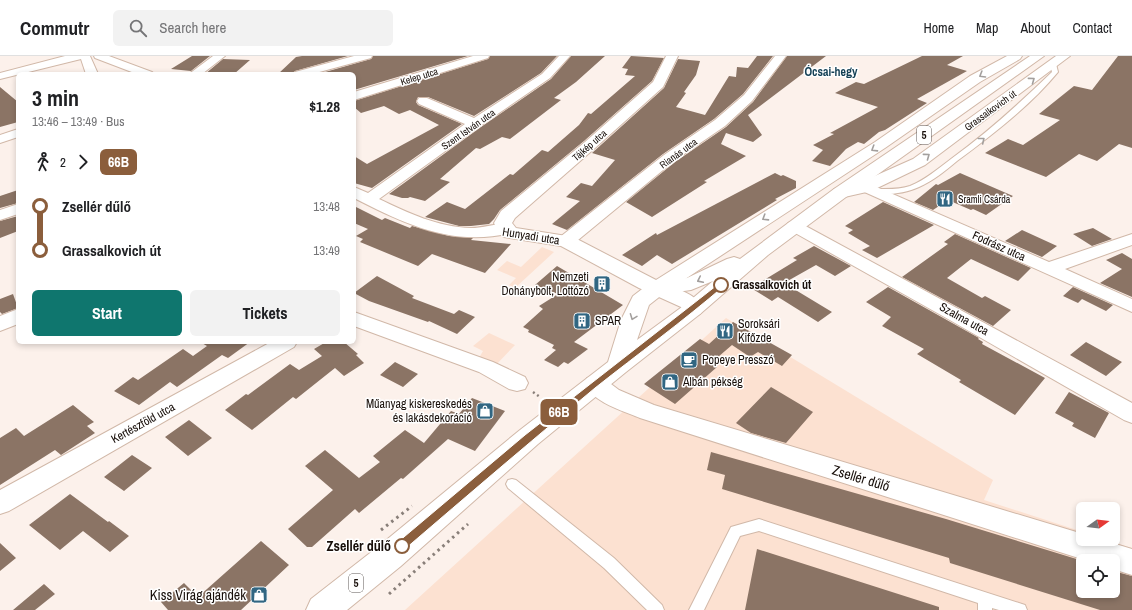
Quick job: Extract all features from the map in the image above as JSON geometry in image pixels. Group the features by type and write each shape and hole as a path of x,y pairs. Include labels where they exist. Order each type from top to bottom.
{"street":[{"path":"0,76 78,56"},
{"path":"85,56 91,72"},
{"path":"99,56 119,59 144,72"},
{"path":"198,72 220,56"},
{"path":"302,72 319,56"},
{"path":"307,72 367,56"},
{"name":"Kelep utca","path":"356,95 484,56"},
{"name":"Szent István utca","path":"369,199 475,123 546,76 565,56"},
{"name":"Tájkép utca","path":"505,230 503,223 507,215 590,145 658,84 672,56"},
{"name":"Rianás utca","path":"566,242 669,158 720,123 748,98 781,56"},
{"name":"Grassalkovich út","path":"322,610 390,556 528,437 692,310 761,251 1028,58"},
{"name":"Grassalkovich út","path":"618,366 632,320 640,301 657,288 880,145 975,79 1028,58"},
{"name":"Grassalkovich út","path":"840,193 870,189 919,162 1059,60"},
{"path":"423,101 475,123"},
{"path":"0,139 16,134"},
{"name":"Fodrász utca","path":"870,189 1050,268 1132,306"},
{"name":"Hunyadi utca","path":"356,193 403,216 437,228 471,233 505,230 510,233 566,242 657,288"},
{"path":"0,215 16,210"},
{"name":"Szalma utca","path":"794,226 955,314 1132,414"},
{"path":"1050,268 1132,239"},
{"path":"657,288 691,284 761,251"},
{"path":"657,288 680,308 692,310"},
{"path":"0,324 16,317"},
{"path":"356,320 486,367 517,383"},
{"name":"Kertészföld utca","path":"0,503 283,344"},
{"name":"Zsellér dűlő","path":"595,384 611,396 648,412 1132,562"}],"lane":[{"name":"Grassalkovich út","path":"870,189 897,192 916,186 939,171 982,140 1038,90 1055,72 1059,60"},
{"path":"512,484 609,564 658,610"},
{"path":"696,610 736,530 759,524 985,604 1020,610"}],"path":[{"path":"389,594 468,524"}],"shaded area":[{"path":"542,247 554,252 515,288 509,285 516,278 497,270 507,261 521,267"},
{"path":"726,318 993,480 984,500 1076,530 1076,546 1120,546 1120,544 1132,548 1132,610 405,610"},
{"path":"489,333 515,345 495,366 479,358 483,351 473,346"}],"building":[{"path":"192,56 210,56 191,71 171,69"},
{"path":"348,56 294,72 280,72 296,57"},
{"path":"373,56 468,56 356,89 356,72 325,72 371,59"},
{"path":"490,56 557,56 541,73 474,116 428,97 418,97 416,102 418,105 462,124 372,188 356,184 356,157 367,164 439,125 410,110 399,114 384,106 361,113 356,109 356,100 488,59"},
{"path":"571,56 605,56 576,82 554,98 561,100 510,139 502,137 480,149 476,148 440,179 450,182 425,201 410,197 402,198 389,194 481,127 551,79"},
{"path":"631,56 664,58 652,81 584,141 500,210 489,224 459,226 425,217 447,202 465,209 510,174 513,175 542,150 548,152 579,125 588,113 591,114 635,76 625,75 628,69 622,68"},
{"path":"757,56 773,56 743,94 714,119 663,154 567,230 552,224 580,201 566,197 581,183 592,186 615,160 592,153 664,88 678,59 700,61 696,75 676,107 705,115 729,76 736,77 737,67 748,68"},
{"path":"787,56 826,56 748,115 762,135 753,142 726,133 721,144 746,156 704,181 707,182 652,217 626,202 675,162 726,127 753,102"},
{"path":"922,56 963,56 947,65 967,71 917,99 927,103 885,130 879,132 864,144 858,142 846,149 830,166 812,161 823,150 813,145 834,134 830,133 878,107 835,93 856,82 864,84"},
{"path":"1118,56 1132,56 1132,148 1119,144 1097,161 1079,154 1046,177 985,153 1008,139 1023,145 1060,120 1039,114 1074,86 1092,90"},
{"path":"223,59 250,60 236,72 207,72"},
{"path":"0,87 16,100 16,123 0,127"},
{"path":"775,173 796,181 796,188 775,199 777,200 672,264 657,255 642,266 622,255 656,233 657,235"},
{"path":"960,173 1013,196 986,215 948,200 933,210 914,202 936,184 938,185"},
{"path":"16,191 16,204 0,208 0,196"},
{"path":"883,202 934,225 877,258 862,250 870,246 848,233 853,230 845,226"},
{"path":"356,207 382,220 385,218 410,228 412,226 449,236 473,238 471,240 511,244 485,273 432,254 418,266 360,242 363,239 356,236 368,229 356,224"},
{"path":"16,217 16,232 0,238 0,221"},
{"path":"1093,228 1112,239 1092,246 1073,234"},
{"path":"1022,230 1057,246 1042,257 1005,241"},
{"path":"955,234 1031,268 1018,281 971,259 947,278 982,298 985,296 1011,310 993,326 902,277 948,244 944,242"},
{"path":"814,246 851,266 835,276 816,265 784,283 832,312 818,322 778,297 772,301 751,288 797,260 793,258"},
{"path":"1122,253 1132,259 1132,297 1100,283 1122,269 1106,260"},
{"path":"557,266 623,305 574,342 588,349 568,364 564,362 558,367 544,360 556,350 552,348 554,345 528,332 529,330 523,327 543,309 539,306 558,294 535,285"},
{"path":"377,276 414,296 412,298 454,314 459,310 475,317 457,334 429,321 428,322 369,301 356,294 356,292"},
{"path":"888,287 979,338 978,339 983,342 982,344 1045,378 1015,415 959,382 961,380 917,354 924,349 882,326 891,317 866,302"},
{"path":"1073,287 1113,305 1106,311 1082,299 1078,303 1063,296"},
{"path":"13,294 16,302 16,309 2,314 0,312 0,299"},
{"path":"733,322 792,355 782,366 758,352 750,357 732,345 711,363 717,367 675,404 644,384 700,339 709,344"},
{"path":"1086,342 1122,362 1106,376 1070,355"},
{"path":"204,344 247,344 228,358 222,355 177,387 170,382 139,405 114,391 133,377 138,380 183,349 193,356 207,346"},
{"path":"323,344 346,344 358,354 356,355 364,363 344,376 335,368 296,399 293,397 252,430 225,410 290,364 299,370 322,356 314,349"},
{"path":"395,362 418,374 403,387 380,375"},
{"path":"771,387 813,412 786,443 751,433 736,423"},
{"path":"1069,392 1109,413 1095,438 1072,426 1074,423 1055,413"},
{"path":"472,398 505,411 475,451 448,439 403,479 401,478 359,513 355,509 312,547 307,547 288,529 333,490 305,466 325,450 359,478 380,462 373,456 405,430 424,443 451,411 459,414"},
{"path":"73,405 94,422 87,426 95,433 61,455 55,450 0,485 0,438 16,428 24,436"},
{"path":"189,420 212,438 188,456 165,437"},
{"path":"711,452 946,519 1076,559 1076,598 1120,598 1120,573 1132,576 1132,610 1100,610 950,563 949,558 722,489 725,475 707,470"},
{"path":"132,455 152,468 124,491 104,477"},
{"path":"70,494 129,536 110,552 83,531 60,550 29,525"},
{"path":"261,541 289,565 241,610 168,610 161,602 184,583 198,597"},
{"path":"0,543 16,558 0,571"},
{"path":"757,549 939,607 939,610 745,610"},
{"path":"44,584 55,594 35,610 13,610"}],"bus line":[{"name":"66B","path":"402,546 528,437 692,310 721,285"}],"place":[{"name":"Sramli Csárda","path":"945,199"},
{"name":"Nemzeti Dohánybolt, Lottózó","path":"602,284"},
{"name":"Grassalkovich út","path":"721,285"},
{"name":"SPAR","path":"582,321"},
{"name":"Soroksári Kifőzde","path":"725,331"},
{"name":"Popeye Presszó","path":"689,360"},
{"name":"Albán pékség","path":"670,382"},
{"name":"Műanyag kiskereskedés és lakásdekoráció","path":"485,411"},
{"name":"Zsellér dűlő","path":"402,546"},
{"name":"Kiss Virág ajándék","path":"259,595"}],"district":[{"name":"Ócsai-hegy","path":"831,72"}]}
